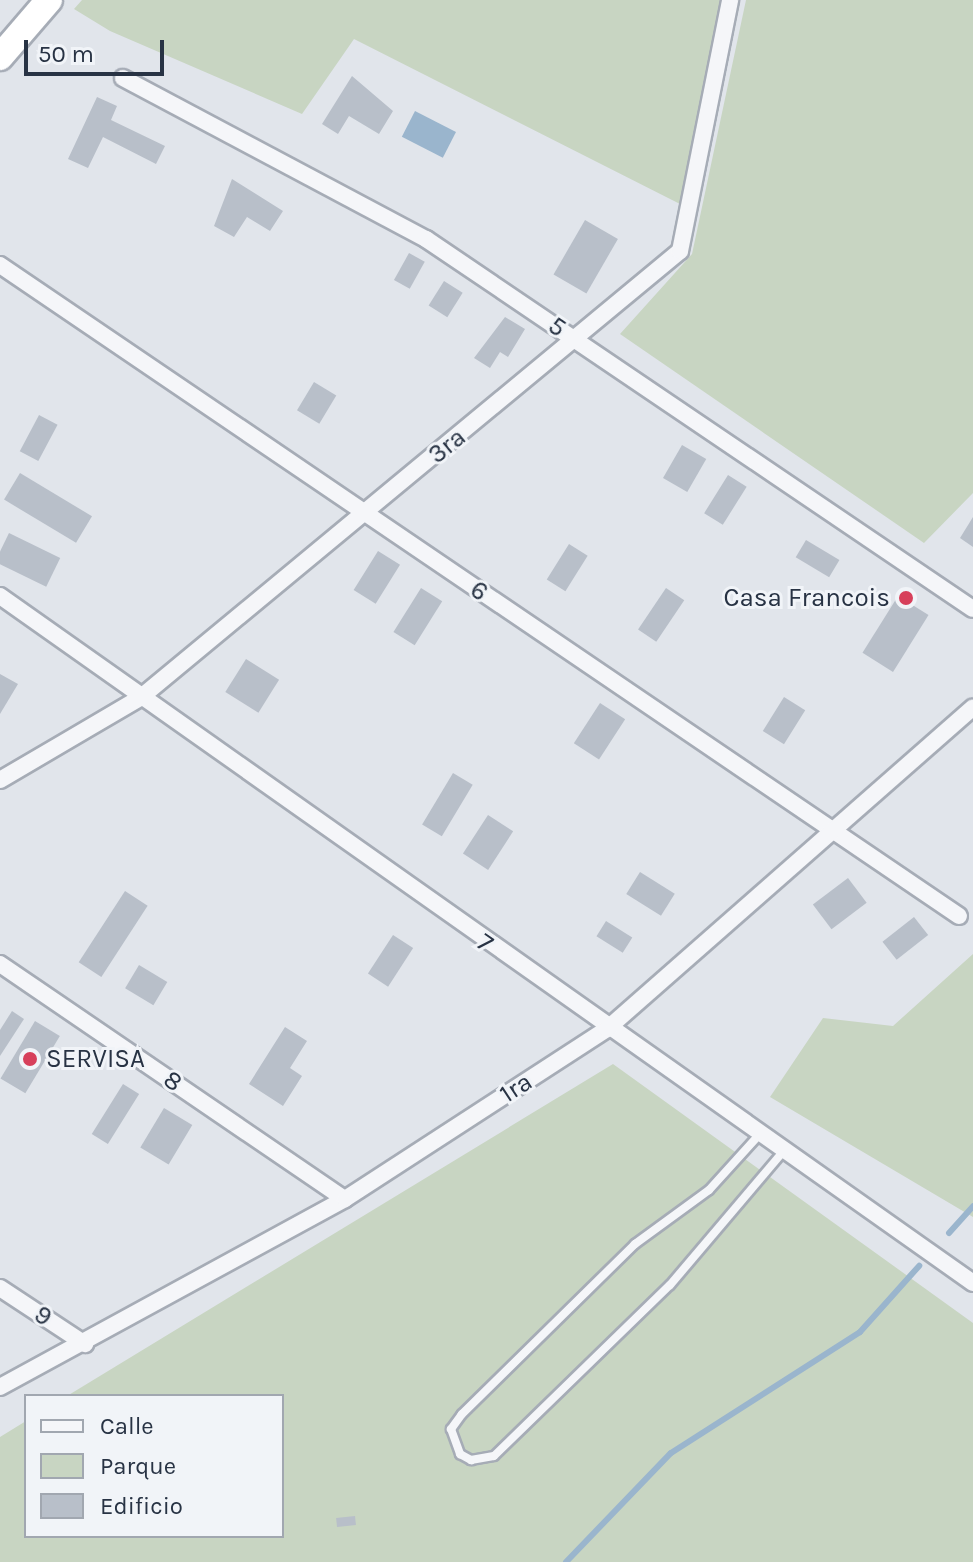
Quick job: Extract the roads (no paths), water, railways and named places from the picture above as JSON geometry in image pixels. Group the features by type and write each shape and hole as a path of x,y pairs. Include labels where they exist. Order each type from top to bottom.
{"highway":[{"path":"0,57 49,0"}],"street":[{"name":"3ra","path":"0,780 140,698 364,512 578,341 680,251 730,0"},
{"name":"5","path":"123,78 426,239 973,609"},
{"name":"6","path":"0,265 959,916"},
{"name":"7","path":"0,596 782,1153 973,1283"},
{"name":"1ra","path":"0,1387 85,1344 345,1199 607,1029 830,828 973,707"},
{"name":"8","path":"0,964 345,1199"},
{"name":"9","path":"0,1288 85,1344"}],"lane":[{"path":"758,1136 709,1190 635,1244 462,1414 451,1429 460,1454 471,1460 494,1456 670,1285 782,1153"}],"water":[{"path":"415,111 456,132 443,158 402,137"}],"waterway":[{"path":"949,1233 973,1206"},
{"path":"566,1562 671,1453 860,1332 919,1266"}],"place":[{"name":"Casa Francois","path":"906,598"},
{"name":"SERVISA","path":"30,1059"}]}
